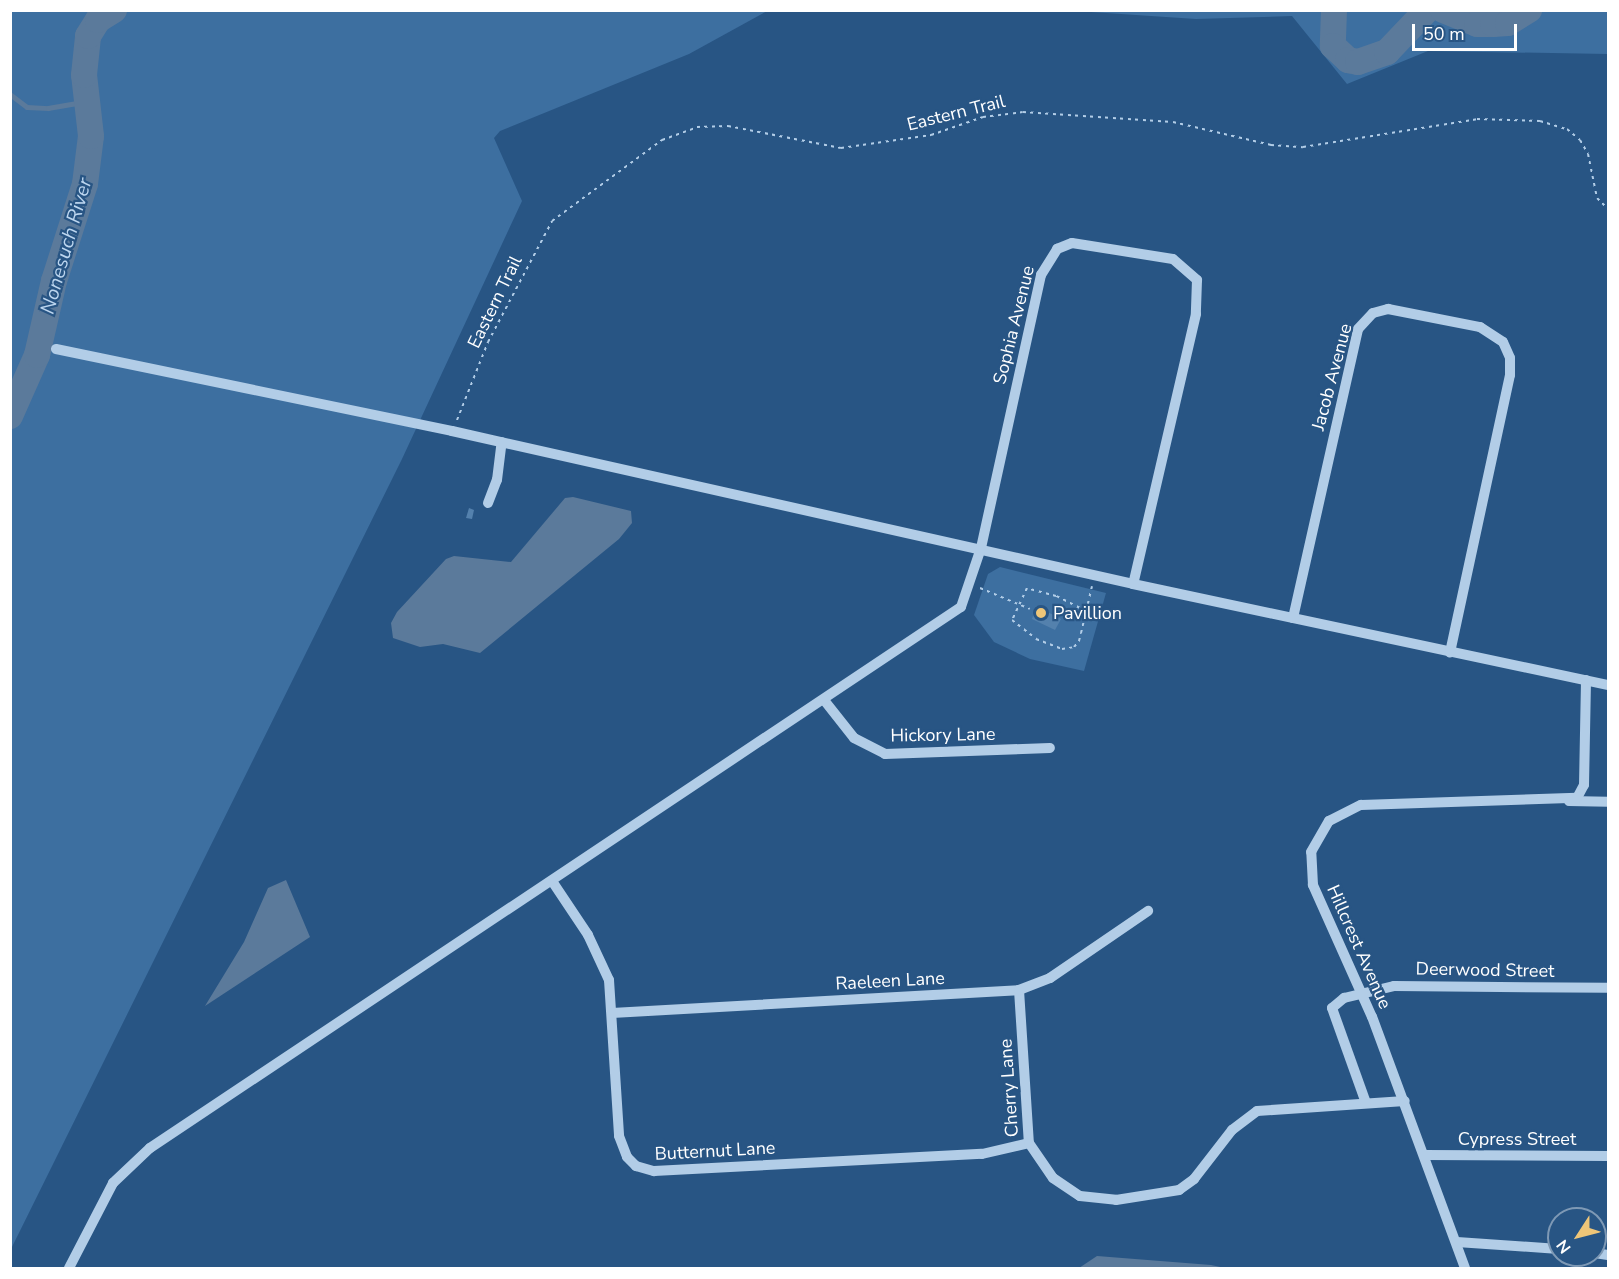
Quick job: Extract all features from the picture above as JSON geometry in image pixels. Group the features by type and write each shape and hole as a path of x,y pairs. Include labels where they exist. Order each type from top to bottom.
{"street":[{"name":"Sophia Avenue","path":"69,1269 113,1183 150,1148 952,616 967,597 981,548 1037,287 1052,255 1063,245 1084,243 1173,259 1192,272 1197,280 1198,299 1133,584"},
{"name":"Jacob Avenue","path":"1293,618 1358,329 1373,313 1388,309 1480,327 1503,342 1510,357 1510,375 1450,653"},
{"path":"56,349 452,431 981,548 1133,584 1608,685"},
{"path":"488,503 497,480 502,442"},
{"path":"1563,801 1577,798 1584,785 1586,680"},
{"name":"Hickory Lane","path":"824,700 854,738 885,754 1050,748"},
{"name":"Hillcrest Avenue","path":"1465,1269 1405,1101 1362,992 1312,878 1312,846 1329,821 1346,810 1373,803 1608,802"},
{"name":"Butternut Lane","path":"552,881 605,969 612,1012 619,1136 627,1157 644,1170 982,1154 1029,1143"},
{"name":"Raeleen Lane","path":"612,1012 1019,990 1050,978 1148,911"},
{"name":"Deerwood Street","path":"1366,1103 1332,1008 1362,992 1394,986 1608,988"},
{"name":"Cherry Lane","path":"1019,990 1029,1143 1053,1178 1080,1196 1096,1200 1169,1194 1187,1185 1232,1130 1257,1111 1405,1101"},
{"name":"Cypress Street","path":"1425,1155 1608,1156"},
{"path":"1457,1242 1547,1248"}],"path":[{"name":"Eastern Trail","path":"452,431 488,342 552,221 650,148 677,132 697,126 728,126 841,148 931,135 983,117 1023,112 1184,123 1271,145 1303,147 1477,119 1540,121 1567,129 1580,140 1588,154 1597,198 1608,209"},
{"path":"1086,611 1032,587 1023,590 1013,624 1036,639 1062,649 1074,647 1079,641 1095,575"},
{"path":"971,585 1030,609"}],"shaded area":[{"path":"11,11 767,11 689,54 500,131 494,138 522,201 402,459 11,1249"},
{"path":"1076,11 1608,11 1608,54 1428,51 1347,84 1292,16 1196,19"},
{"path":"573,497 631,511 632,523 619,539 480,653 443,644 420,647 393,638 391,623 397,612 446,559 454,556 511,562 565,498"},
{"path":"1000,567 1106,593 1084,671 1030,659 994,642 974,615 988,574"},
{"path":"286,880 310,937 205,1006 244,942 268,888"},
{"path":"1097,1256 1211,1265 1225,1268 1079,1268"}],"building":[{"path":"469,508 474,510 472,519 466,518"},
{"name":"Pavillion","path":"1036,606 1061,619 1055,630 1032,619"}],"waterway":[{"name":"Nonesuch River","path":"10,416 37,355 54,281 85,184 91,136 84,75 88,36 98,20 114,10"},
{"name":"Nonesuch River","path":"1334,10 1333,46 1348,60 1358,62 1387,52 1427,10"},
{"name":"Nonesuch River","path":"1443,10 1477,24 1508,23 1529,10"},
{"path":"10,94 27,107 48,108 89,101"}],"place":[{"name":"Pavillion","path":"1041,613"}]}
